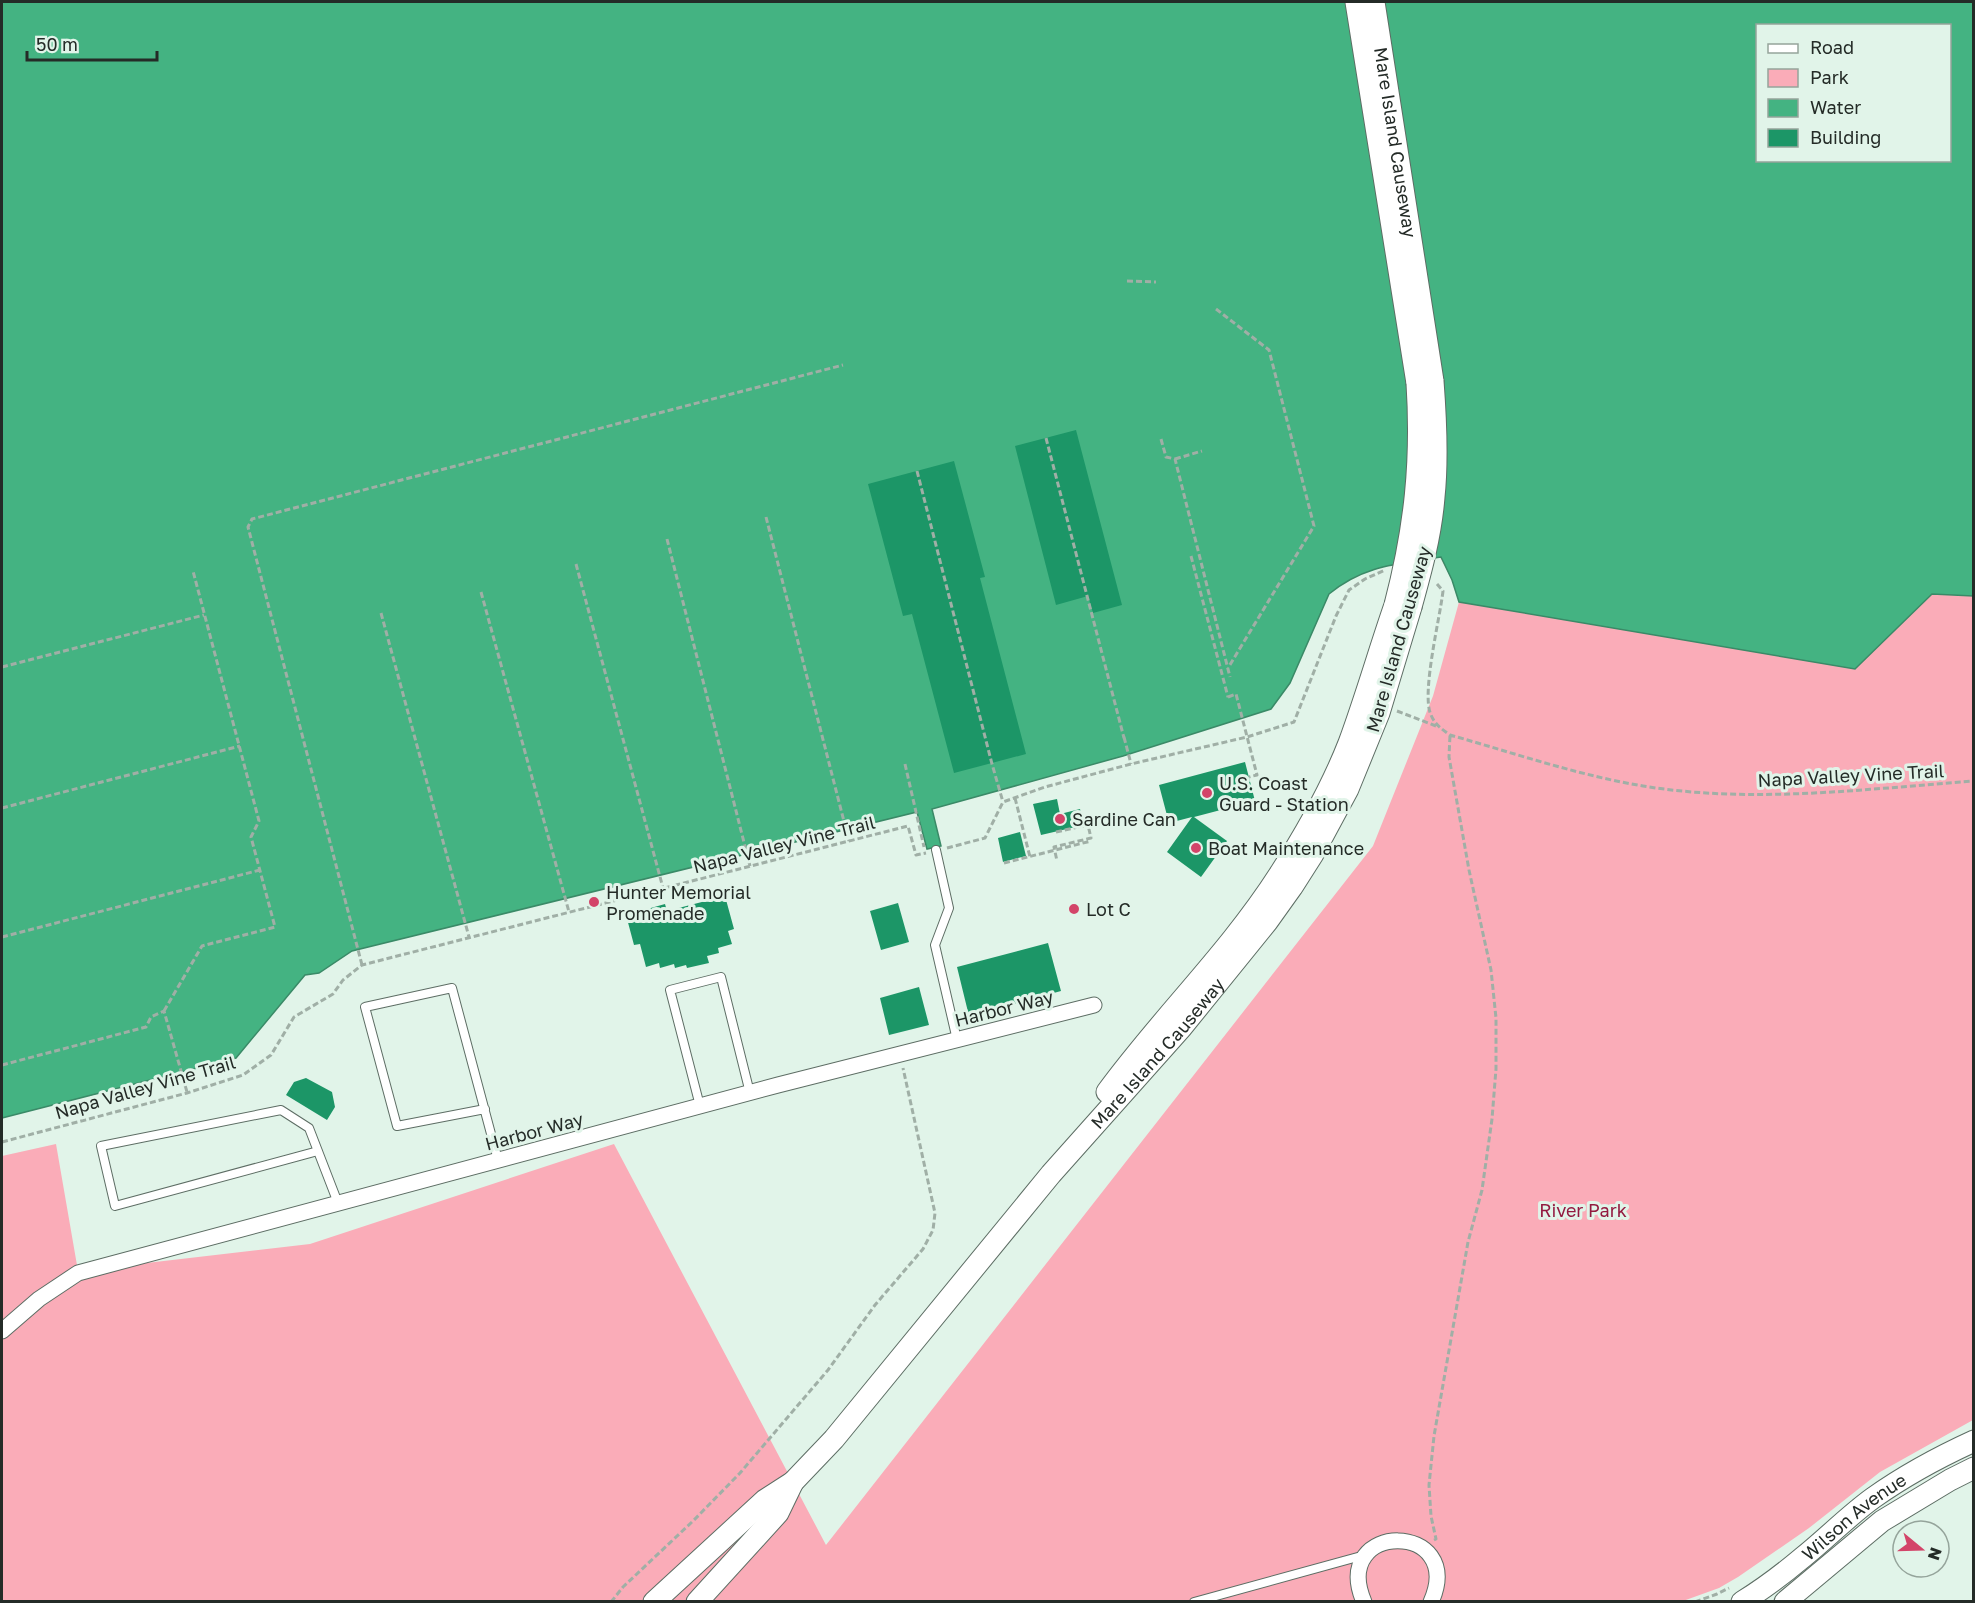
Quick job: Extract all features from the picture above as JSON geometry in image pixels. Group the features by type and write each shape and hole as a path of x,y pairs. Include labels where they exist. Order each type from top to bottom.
{"main road":[{"name":"Mare Island Causeway","path":"654,1602 765,1500 793,1482 840,1432 1051,1174 1182,1027 1268,922 1313,854 1348,789 1382,705 1403,606 1408,550 1417,495 1419,438 1415,371 1356,2"},
{"name":"Mare Island Causeway","path":"1051,1174 1110,1088 1253,911 1300,842 1348,745 1403,606 1431,524 1435,496 1437,438 1433,381 1374,2"},
{"name":"Wilson Avenue","path":"1742,1602 1804,1557 1873,1498 1943,1455 1974,1440"},
{"name":"Wilson Avenue","path":"1785,1602 1882,1521 1974,1468"},
{"name":"Mare Island Causeway","path":"697,1602 778,1513 793,1482"}],"street":[{"name":"Harbor Way","path":"2,1331 39,1299 78,1273 700,1106 1094,1005"},
{"path":"1364,1602 1359,1589 1359,1570 1366,1555 1379,1544 1392,1540 1410,1541 1423,1548 1434,1562 1437,1581 1431,1602"}],"lane":[{"path":"936,850 949,908 935,945 957,1040"},
{"path":"700,1106 670,990 721,977 750,1093"},
{"path":"484,1109 397,1126 365,1007 452,988 498,1160"},
{"path":"318,1151 115,1206 101,1146 281,1110 309,1128 318,1151 338,1203"},
{"path":"1194,1602 1366,1555"}],"path":[{"path":"1126,281 1156,282"},
{"path":"1216,309 1269,350 1314,525 1228,668"},
{"path":"362,965 248,527 252,519 843,365"},
{"path":"1046,438 1131,764"},
{"path":"1161,439 1166,457 1175,459 1202,452"},
{"path":"1175,459 1230,677"},
{"path":"904,764 926,853 985,838 1003,802 917,471"},
{"path":"766,517 849,841"},
{"path":"667,539 750,866"},
{"path":"1191,556 1227,697 1236,694 1257,776 1250,777"},
{"path":"576,564 663,888"},
{"path":"2,1065 146,1027 151,1017 164,1011 202,946 275,927 251,837 259,821 192,571"},
{"path":"1003,802 1131,764 1247,737 1294,722 1336,616 1349,590"},
{"path":"481,592 569,912"},
{"path":"381,613 468,938"},
{"path":"2,667 204,615"},
{"path":"1382,705 1438,726"},
{"path":"1122,729 1124,738"},
{"name":"Napa Valley Vine Trail","path":"1423,1548 1436,1539 1428,1485 1434,1436 1468,1242 1482,1190 1496,1069 1496,1018 1491,970 1469,870 1449,758 1450,735 1577,772 1643,786 1711,793 1783,795 1974,781"},
{"path":"2,808 240,746"},
{"path":"1015,798 1030,857"},
{"path":"1004,863 1091,838 1088,825 1056,832"},
{"name":"Napa Valley Vine Trail","path":"2,1142 187,1093 243,1075 267,1059 294,1017 333,994 343,980 362,965 908,826 916,855 926,853"},
{"path":"1054,849 1091,841"},
{"path":"1054,849 1057,861"},
{"path":"2,937 260,870"},
{"path":"164,1011 187,1093"},
{"path":"611,1602 623,1587 740,1473 828,1370 875,1305 923,1249 933,1230 935,1213 900,1054"},
{"path":"1718,1594 1722,1602"}],"green space":[{"name":"River Park","path":"1283,372 1973,552 1973,1420 1880,1472 1809,1528 1738,1577 1719,1588 1683,1601 2,1601 2,1156 56,1144 78,1271 310,1244 614,1144 826,1545 1373,846 1433,696 1459,602 1452,580 1440,557 1376,567 1340,585"}],"water":[{"path":"2,2 1973,2 1973,596 1932,594 1855,669 1459,602 1441,557 1382,567 1355,577 1329,594 1290,683 1271,709 1123,756 932,809 941,846 927,849 917,812 352,951 319,973 305,975 236,1058 2,1118"}],"building":[{"path":"1076,430 1122,605 1093,613 1088,596 1056,605 1015,446"},
{"path":"954,461 985,577 980,578 1026,754 954,773 912,614 903,616 868,484"},
{"name":"U.S. Coast Guard - Station","path":"1245,762 1255,801 1194,817 1227,841 1201,877 1167,852 1192,817 1169,823 1159,785"},
{"name":"Sardine Can","path":"1057,799 1060,814 1080,809 1084,825 1041,835 1033,804"},
{"path":"1020,832 1026,856 1003,862 998,838"},
{"path":"725,896 734,929 728,931 732,944 718,948 719,953 707,956 709,963 687,968 686,965 675,968 674,964 660,968 659,963 646,967 640,944 634,945 626,915 665,904 667,911"},
{"path":"898,903 909,942 881,950 870,911"},
{"path":"1048,943 1061,991 969,1016 957,967"},
{"path":"919,987 929,1025 889,1035 880,998"},
{"path":"306,1078 332,1092 335,1107 327,1120 286,1095 294,1082"}],"place":[{"name":"U.S. Coast Guard - Station","path":"1207,793"},
{"name":"Sardine Can","path":"1060,819"},
{"name":"Boat Maintenance","path":"1196,848"},
{"name":"Hunter Memorial Promenade","path":"594,902"},
{"name":"Lot C","path":"1074,909"}]}
